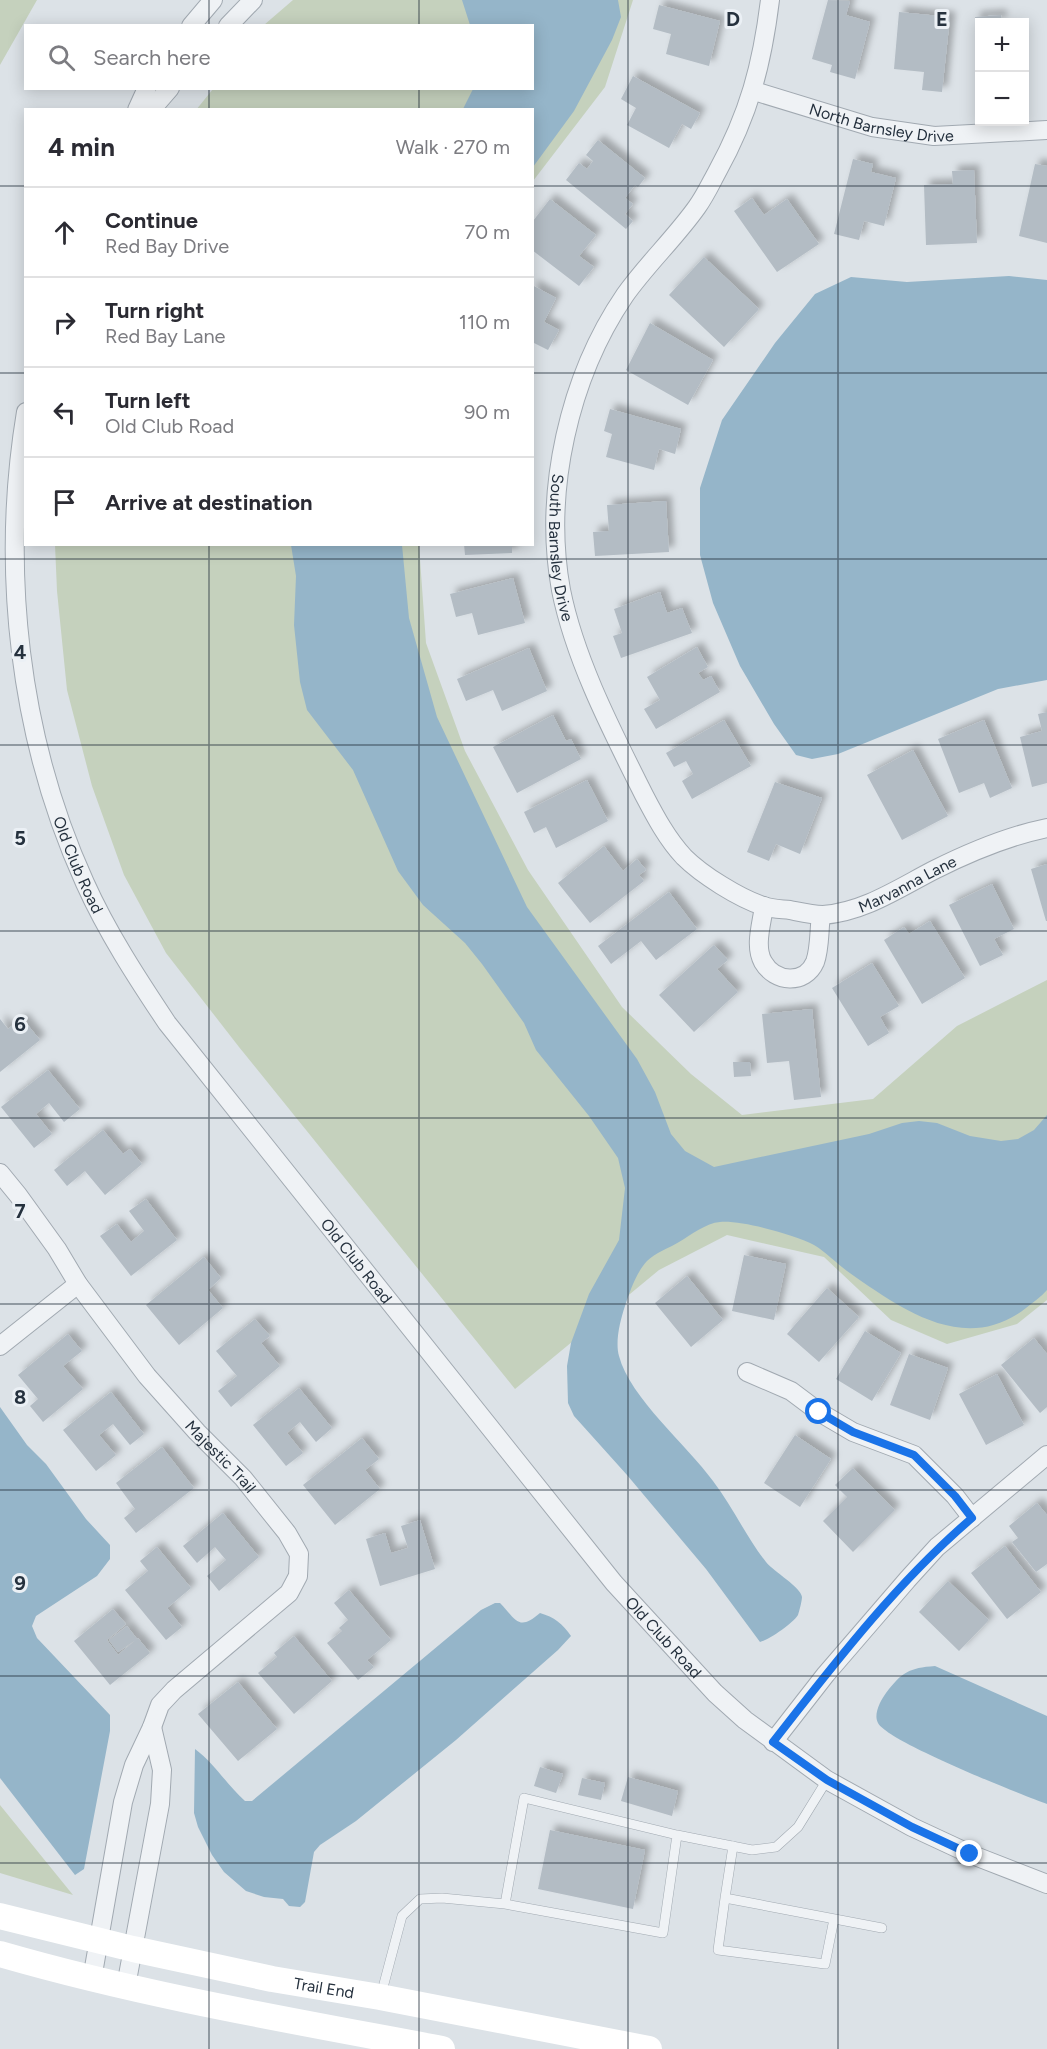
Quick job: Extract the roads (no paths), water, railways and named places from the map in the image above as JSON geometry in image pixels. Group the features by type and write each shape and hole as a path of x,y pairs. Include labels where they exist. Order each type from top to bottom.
{"street":[{"path":"194,24 213,0"},
{"path":"230,24 253,0"},
{"name":"South Barnsley Drive","path":"764,906 725,888 684,856 658,821 601,706 578,647 561,591 555,537 558,479 568,423 583,374 625,296 698,206 730,148 754,91 764,47 770,0"},
{"path":"138,108 146,90"},
{"path":"153,108 168,90"},
{"name":"North Barnsley Drive","path":"754,91 872,127 923,135 968,136 1047,130"},
{"name":"Old Club Road","path":"24,425 14,491 12,546 15,613 23,673 38,745 60,821 85,884 130,967 167,1023 614,1583 715,1693 773,1742 827,1780 931,1836 1047,1884"},
{"name":"Marvanna Lane","path":"764,906 821,915 841,911 886,897 934,870 984,847 1047,828"},
{"path":"764,906 759,945 763,961 774,975 786,980 800,978 809,972 816,960 821,915"},
{"name":"Majestic Trail","path":"0,1173 57,1249 78,1284 147,1376 196,1432 243,1478 287,1533 299,1554 298,1576 289,1593 174,1690 160,1705 135,1765 123,1802 92,1979"},
{"path":"0,1346 78,1284"},
{"path":"747,1372 791,1391 819,1412 853,1432 914,1455 955,1496 972,1518"},
{"path":"773,1742 826,1674 938,1547 1047,1455"},
{"path":"126,1986 160,1804 162,1770 152,1727"},
{"name":"Trail End","path":"0,1916 133,1949 272,1979 380,1997 649,2049"},
{"path":"0,1954 92,1979 442,2049"}],"lane":[{"path":"505,1904 524,1798 677,1835 753,1850 776,1847 798,1827 827,1780"},
{"path":"380,1997 402,1916 420,1899 442,1898 505,1904 663,1933 677,1835"},
{"path":"733,1846 718,1950 825,1964 834,1918"},
{"path":"725,1898 882,1928"}],"water":[{"path":"462,0 618,0 621,17 612,40 574,111 534,166 534,108 464,108 472,90 534,90 534,24 470,24"},
{"path":"1009,276 1047,280 1047,680 998,689 838,754 812,759 796,755 774,724 740,666 713,603 700,555 700,488 722,420 775,343 815,294 851,277 907,282"},
{"path":"291,546 402,546 409,618 437,717 527,907 637,1059 655,1092 671,1134 685,1151 714,1167 919,1121 937,1123 970,1136 1001,1141 1018,1139 1034,1130 1047,1115 1047,1290 1026,1308 1003,1322 979,1328 956,1327 933,1321 889,1299 847,1271 814,1245 782,1233 741,1223 715,1223 658,1253 643,1266 631,1288 618,1338 619,1356 625,1372 647,1405 713,1481 766,1562 797,1589 802,1597 798,1615 764,1641 760,1642 706,1569 574,1416 568,1403 567,1366 571,1343 589,1294 619,1240 625,1188 618,1158 589,1116 536,1050 524,1023 482,964 465,943 423,905 398,871 353,770 307,710 300,682 294,625 296,576"},
{"path":"0,1407 27,1445 46,1464 86,1519 110,1545 110,1559 97,1576 36,1616 32,1626 37,1638 110,1715 110,1731 84,1869 75,1875 0,1778"},
{"path":"500,1603 518,1622 527,1622 540,1613 550,1617 571,1636 456,1740 356,1821 320,1845 314,1852 305,1902 300,1907 289,1906 283,1899 264,1897 246,1891 224,1872 212,1855 198,1827 194,1813 195,1749 245,1801 252,1801 481,1610"},
{"path":"935,1666 1047,1716 1047,1804 929,1754 887,1732 878,1723 876,1716 880,1703 897,1680 912,1670"}]}
